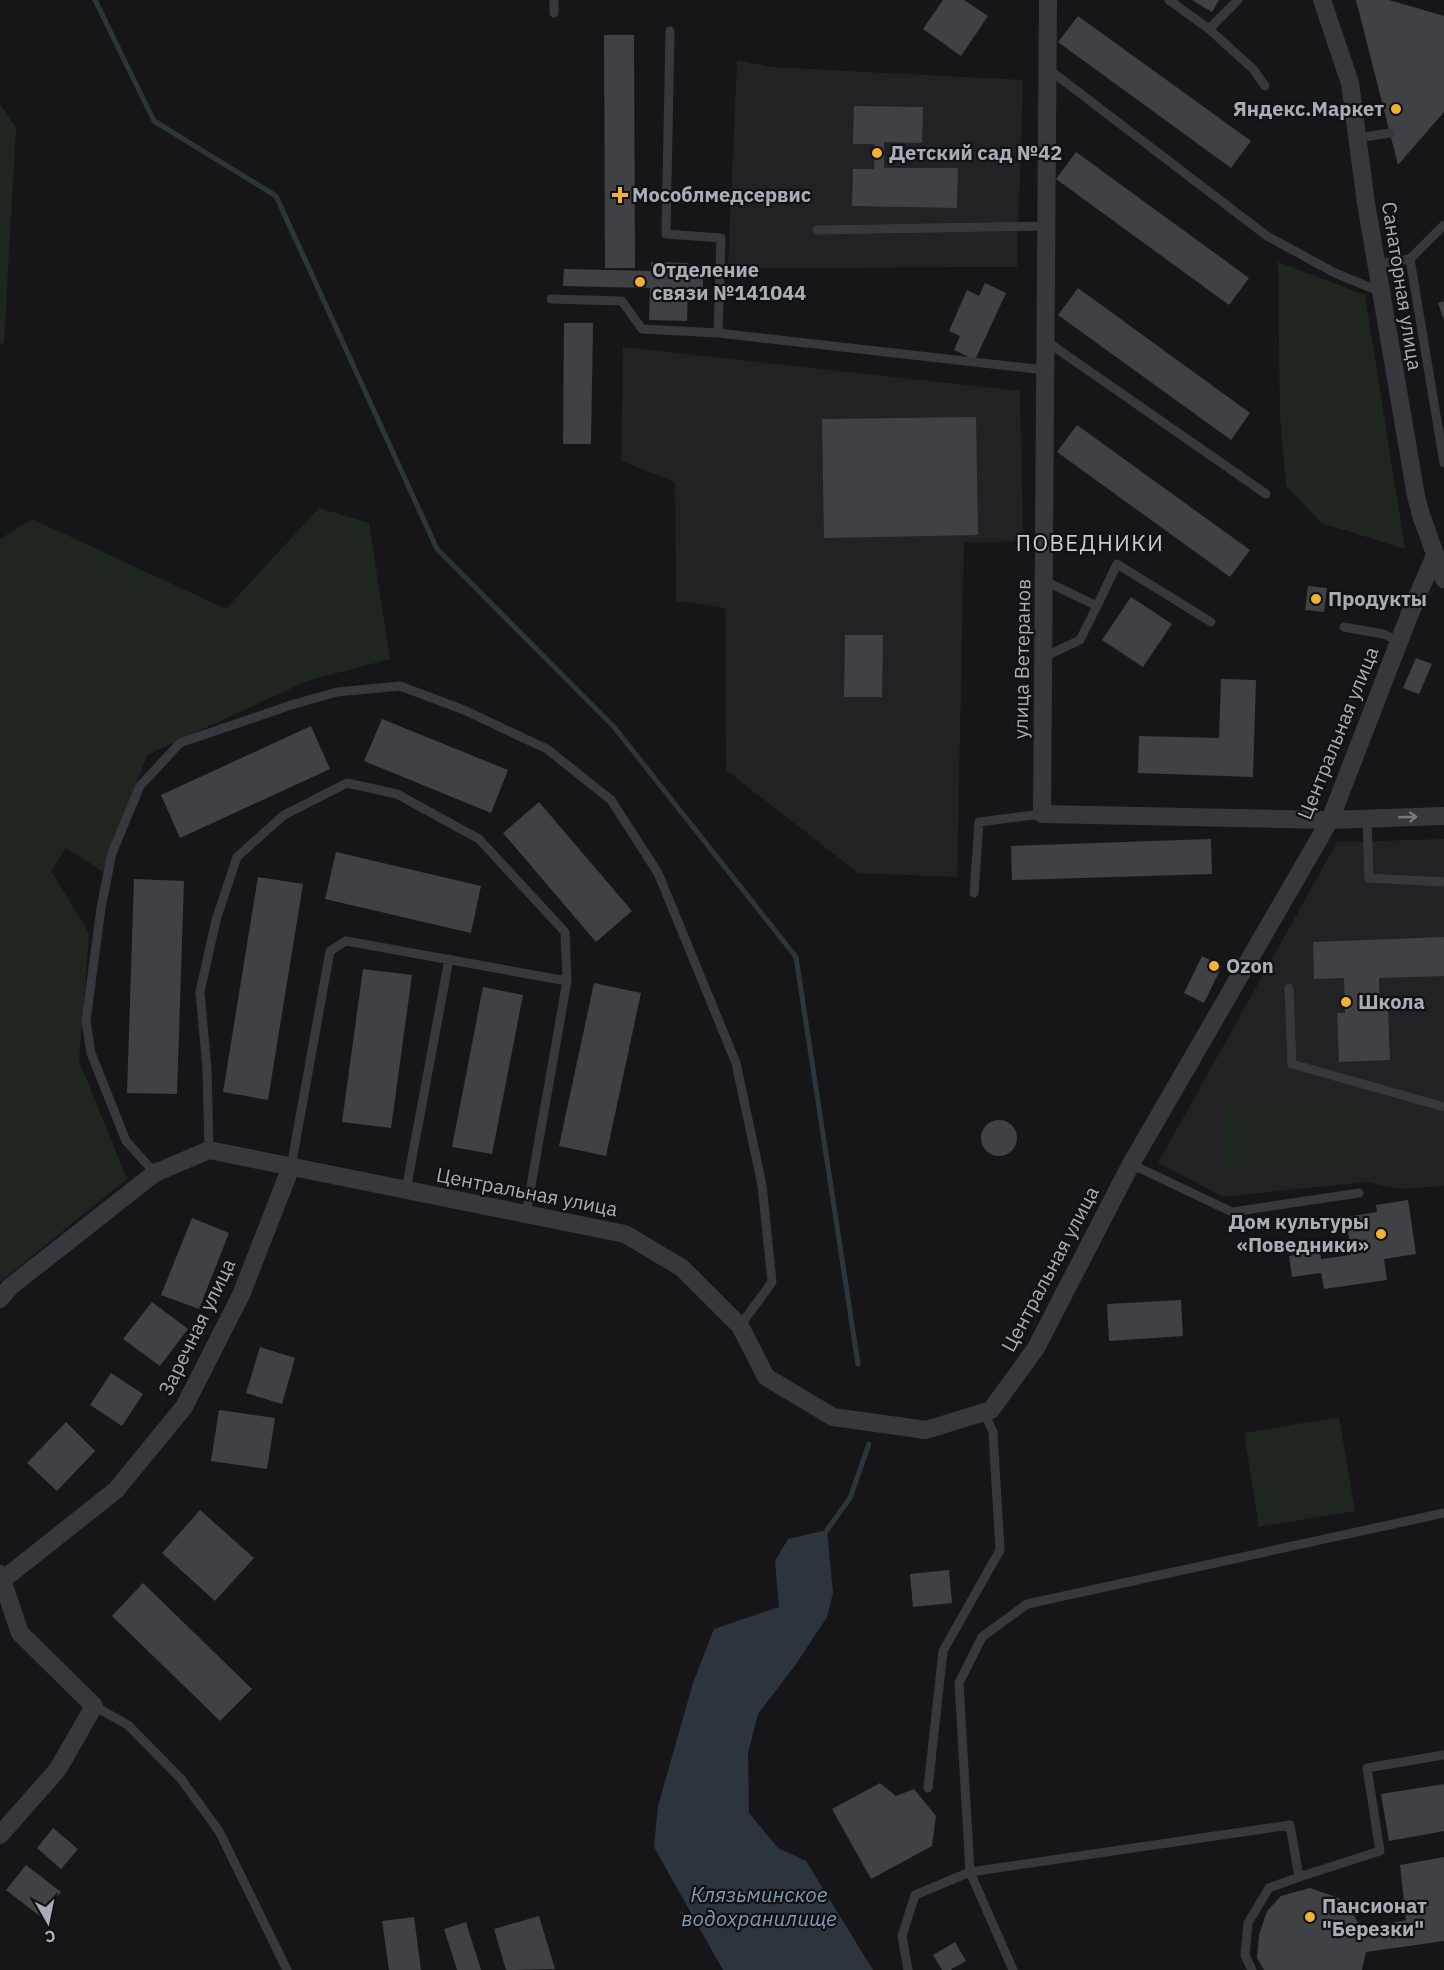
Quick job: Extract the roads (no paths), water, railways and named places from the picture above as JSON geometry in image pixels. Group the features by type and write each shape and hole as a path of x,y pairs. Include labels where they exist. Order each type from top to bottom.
{"street":[{"name":"улица Ветеранов","path":"1042,813 1048,0"},
{"name":"Санаторная улица","path":"1322,0 1350,83 1376,264 1416,496 1439,551 1444,579"},
{"name":"Центральная улица","path":"209,1150 625,1234 682,1268 740,1326 766,1377 833,1417 926,1430 991,1410 1036,1348 1131,1164 1330,820 1399,641 1439,551"},
{"path":"1042,813 1330,820 1444,816"},
{"path":"0,1299 10,1287 155,1173 209,1150"},
{"name":"Заречная улица","path":"1,1579 116,1490 184,1407 241,1295 291,1167"},
{"path":"0,1835 58,1769 94,1706 20,1633 1,1579"}],"lane":[{"path":"554,0 554,13"},
{"path":"1169,0 1209,29 1253,69 1265,86"},
{"path":"1209,29 1238,0"},
{"path":"670,31 666,234 721,238 718,333"},
{"path":"1047,68 1267,236 1335,273 1381,292"},
{"path":"1357,138 1390,133"},
{"path":"1376,264 1410,259 1444,225"},
{"path":"817,230 1046,226"},
{"path":"1410,259 1444,463"},
{"path":"550,299 622,301 642,329 718,333 1045,370"},
{"path":"1046,341 1266,494"},
{"path":"1044,657 1080,640 1117,564 1211,622"},
{"path":"1045,581 1097,606"},
{"path":"1344,627 1383,634 1399,641"},
{"path":"155,1173 126,1141 91,1053 86,1021 101,908 112,853 140,786 180,744 291,705 337,692 400,686 464,710 547,749 611,800 658,873 736,1063 762,1185 772,1282 740,1326"},
{"path":"209,1150 207,1069 200,992 216,920 237,857 284,815 347,783 397,794 478,839 565,932 567,981 526,1214"},
{"path":"974,893 979,822 1042,813"},
{"path":"1367,819 1369,878 1444,882"},
{"path":"291,1167 330,951 346,941 567,981"},
{"path":"406,1190 449,959"},
{"path":"1289,988 1292,1064 1444,1107"},
{"path":"1131,1164 1232,1212 1359,1193"},
{"path":"928,1788 943,1651 1000,1550 993,1432 984,1412"},
{"path":"1013,1970 970,1872 959,1683 982,1637 1027,1604 1444,1513"},
{"path":"94,1706 128,1725 181,1779 219,1831 287,1970"},
{"path":"1252,1970 1245,1955 1248,1923 1269,1888 1380,1851 1367,1768 1444,1755"},
{"path":"908,1970 902,1936 915,1894 970,1872 1290,1825 1299,1877"}],"water":[{"name":"Клязьминское водохранилище","path":"827,1530 833,1593 827,1617 796,1664 758,1714 748,1753 749,1813 778,1848 806,1861 873,1970 723,1970 654,1847 658,1806 693,1683 714,1629 779,1607 775,1561 788,1539"}],"waterway":[{"path":"95,0 154,121 276,196 437,549 614,727 796,957 858,1364"},
{"path":"827,1530 850,1498 869,1444"}],"place":[{"name":"Яндекс.Маркет","path":"1396,109"},
{"name":"Детский сад №42","path":"877,153"},
{"name":"Мособлмедсервис","path":"620,195"},
{"name":"Отделение связи №141044","path":"640,282"},
{"name":"Продукты","path":"1316,599"},
{"name":"Ozon","path":"1214,966"},
{"name":"Школа","path":"1346,1002"},
{"name":"Дом культуры «Поведники»","path":"1381,1234"},
{"name":"Пансионат \"Березки\"","path":"1310,1917"}],"district":[{"name":"ПОВЕДНИКИ","path":"1090,543"}]}
